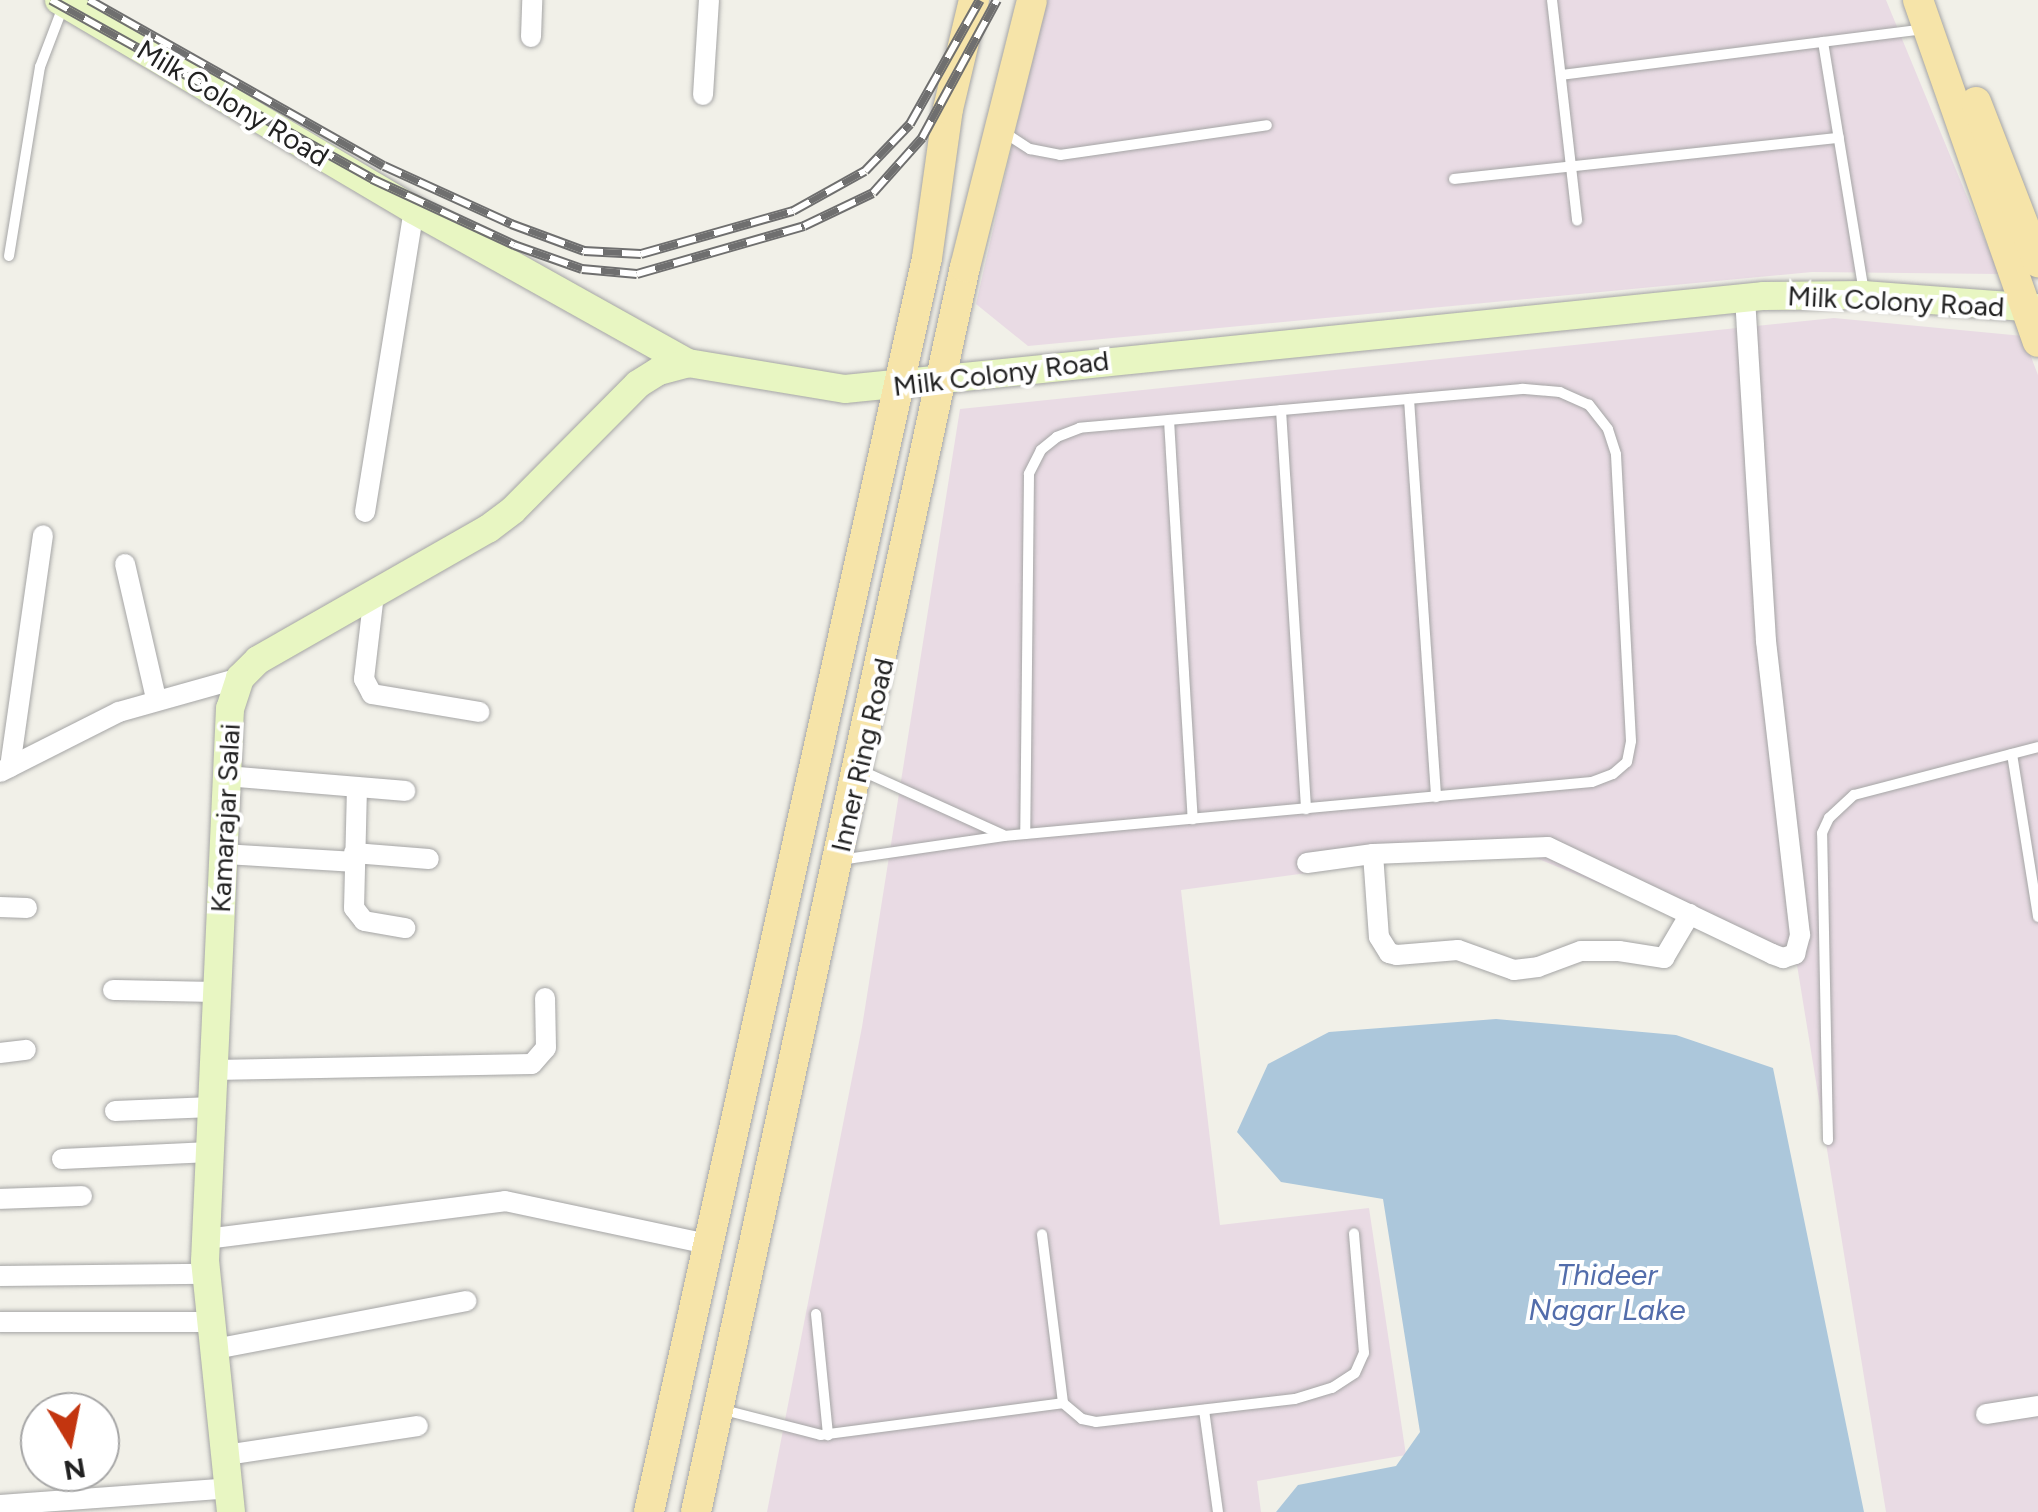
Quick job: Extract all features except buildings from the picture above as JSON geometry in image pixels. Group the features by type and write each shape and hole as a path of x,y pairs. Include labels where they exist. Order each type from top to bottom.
{"main road":[{"name":"Inner Ring Road","path":"648,1512 927,258 948,109 974,0"},
{"name":"Inner Ring Road","path":"696,1512 860,770 965,267 1002,132 1032,0"},
{"path":"1918,0 1935,14 2038,262"},
{"name":"Milk Colony Road","path":"62,2 414,210 688,363 845,389 897,387 942,378 1745,298 1864,295 2031,308"},
{"path":"1935,14 2031,308 2038,342"},
{"path":"240,678 258,660 488,529 513,510 638,384 658,370 688,363"},
{"name":"Kamarajar Salai","path":"230,1500 206,1240 230,709 240,678"}],"street":[{"path":"531,38 532,0"},
{"path":"703,95 710,0"},
{"path":"365,512 414,210"},
{"path":"1307,862 1373,854 1548,847 1783,958 1795,954 1799,946 1766,640 1745,298"},
{"path":"5,769 43,534"},
{"path":"125,564 156,698"},
{"path":"374,594 364,678 372,694 479,712"},
{"path":"5,769 156,698 240,678"},
{"path":"227,776 405,791"},
{"path":"357,787 353,898 358,916 405,928"},
{"path":"224,854 429,858"},
{"path":"1373,854 1379,937 1389,953 1397,955 1471,952 1514,970 1538,967 1580,951 1664,958 1690,914"},
{"path":"0,908 27,908"},
{"path":"114,990 218,992"},
{"path":"214,1070 532,1064 546,1048 545,998"},
{"path":"0,1053 26,1050"},
{"path":"115,1111 212,1107"},
{"path":"62,1159 210,1152"},
{"path":"0,1199 82,1196"},
{"path":"206,1240 505,1201 708,1244"},
{"path":"0,1276 207,1274"},
{"path":"0,1322 213,1335 466,1300"},
{"path":"1986,1414 2038,1406"},
{"path":"226,1455 418,1426"},
{"path":"0,1505 230,1500"}],"lane":[{"path":"1552,0 1577,221"},
{"path":"9,256 40,67 62,2"},
{"path":"1560,75 1823,42 1935,14"},
{"path":"1823,42 1864,295"},
{"path":"1002,132 1030,150 1060,155 1267,125"},
{"path":"1454,178 1839,138"},
{"path":"838,860 1004,836 1592,782 1628,762 1631,740 1616,454 1608,429 1589,405 1560,392 1522,389 1080,428 1057,437 1041,450 1029,474 1024,834"},
{"path":"1409,399 1436,796"},
{"path":"1281,410 1306,808"},
{"path":"1169,420 1193,818"},
{"path":"1828,1140 1822,833 1829,818 1854,795 2038,748"},
{"path":"2012,754 2038,917"},
{"path":"860,770 1004,836"},
{"path":"1042,1234 1063,1403 1082,1419 1096,1422 1295,1399 1332,1388 1355,1373 1364,1353 1354,1233"},
{"path":"816,1314 828,1434"},
{"path":"719,1409 828,1434 1063,1403"},
{"path":"1204,1410 1218,1512"}],"shaded area":[{"path":"1045,0 1886,0 1999,274 1812,272 1028,346 976,304"},
{"path":"1834,318 2023,336 2038,375 2038,1512 1886,1512 1797,965 1507,846 1181,890 1220,1225 1369,1208 1406,1455 1257,1481 1261,1512 767,1512 862,1027 960,409"}],"water":[{"name":"Thideer Nagar Lake","path":"1496,1019 1676,1035 1773,1068 1864,1512 1276,1512 1298,1485 1396,1466 1420,1432 1383,1199 1281,1182 1237,1132 1268,1064 1329,1032"}],"railway":[{"path":"51,0 372,179 514,245 582,269 637,274 804,226 873,193 922,138 997,0"},
{"path":"89,0 384,166 511,224 584,251 641,254 793,211 865,171 910,124 980,0"}]}
